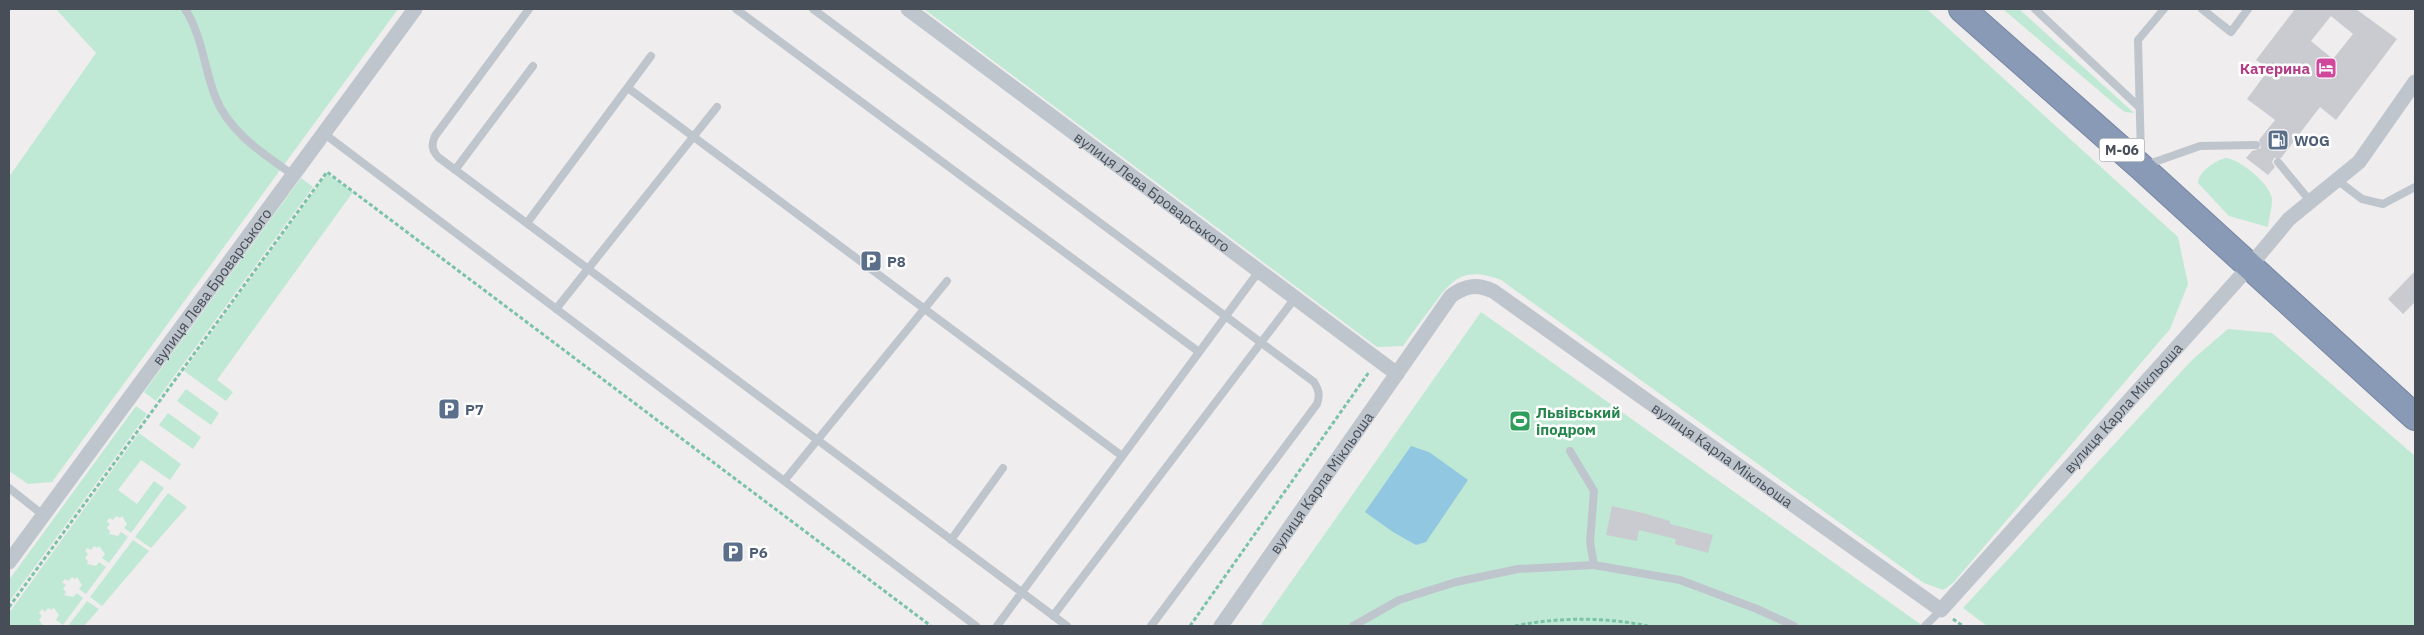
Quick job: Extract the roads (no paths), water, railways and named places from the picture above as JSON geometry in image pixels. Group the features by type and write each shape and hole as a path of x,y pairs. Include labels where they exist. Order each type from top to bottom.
{"highway":[{"name":"М-06","path":"1962,9 2141,167 2415,417"}],"street":[{"name":"вулиця Лева Броварського","path":"9,562 322,132 414,9"},
{"name":"вулиця Лева Броварського","path":"908,9 1397,374"},
{"name":"вулиця Карла Мікльоша","path":"1221,626 1451,296 1470,286 1480,286 1493,292 1941,610 2249,267 2289,219 2358,162 2415,82"}],"lane":[{"path":"185,9 198,33 214,94 224,114 250,143 292,174"},
{"path":"529,9 435,136 432,143 433,151 455,170 1067,626"},
{"path":"736,9 1199,352"},
{"path":"813,9 1314,382 1318,388 1320,396 1317,404 1151,626"},
{"path":"2035,9 2138,106"},
{"path":"2164,9 2138,40 2138,106 2141,167 2200,146 2256,145"},
{"path":"2202,9 2231,32 2248,9"},
{"path":"527,223 651,56"},
{"path":"455,170 533,66"},
{"path":"628,88 1122,456"},
{"path":"556,309 717,107"},
{"path":"322,132 976,626"},
{"path":"2278,162 2311,202"},
{"path":"2338,180 2362,199 2383,204 2415,187"},
{"path":"997,626 1259,271"},
{"path":"784,481 947,281"},
{"path":"1053,616 1295,298"},
{"path":"1570,451 1594,491 1590,542 1594,566"},
{"path":"951,540 1003,468"},
{"path":"9,488 44,515"},
{"path":"1353,626 1400,600 1456,582 1518,569 1594,566 1680,580 1757,609 1794,626"},
{"path":"1924,626 1941,610"}],"water":[{"path":"1411,446 1429,452 1468,480 1426,542 1416,545 1393,532 1365,512"}],"place":[{"name":"Катерина","path":"2326,68"},
{"name":"WOG","path":"2278,140"},
{"name":"P8","path":"871,261"},
{"name":"P7","path":"449,409"},
{"name":"Львівський іподром","path":"1520,421"},
{"name":"P6","path":"733,552"}]}
